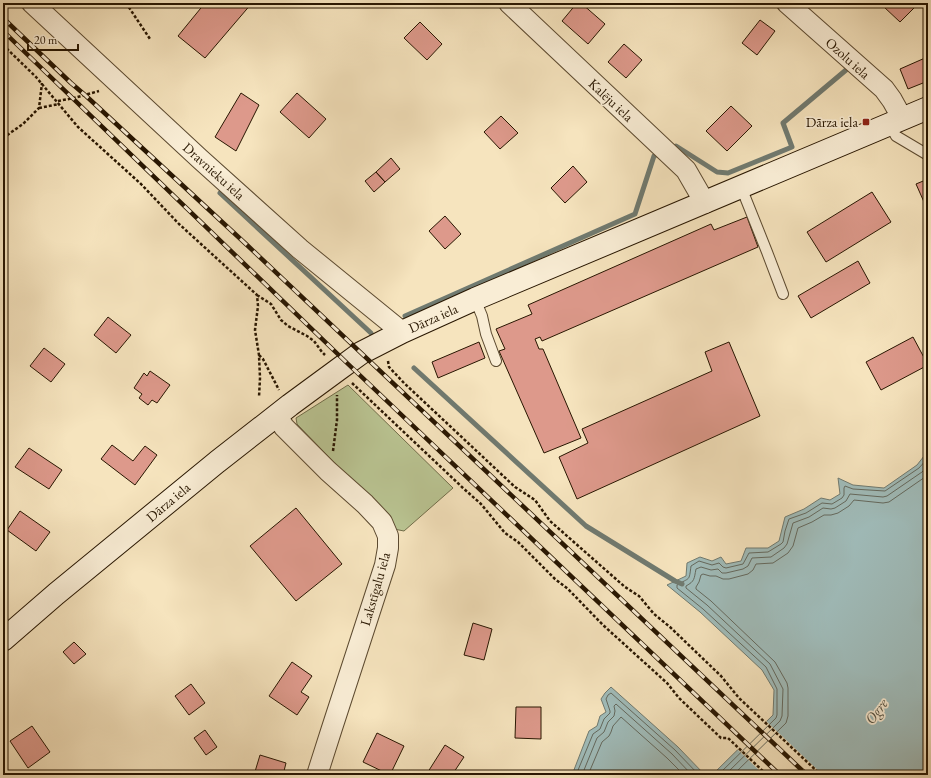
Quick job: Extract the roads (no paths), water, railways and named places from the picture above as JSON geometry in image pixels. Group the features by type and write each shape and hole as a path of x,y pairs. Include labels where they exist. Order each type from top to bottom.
{"street":[{"name":"Dravnieku iela","path":"32,3 200,159 300,249 402,332"},
{"name":"Kalēju iela","path":"509,3 686,170 705,202"},
{"name":"Ozolu iela","path":"787,3 884,89 892,100 896,121"},
{"name":"Dārza iela","path":"3,640 56,594 217,462 283,410 342,373 361,353 402,332 475,299 928,108"},
{"name":"Lakstīgalu iela","path":"283,410 284,427 328,471 365,504 382,522 388,536 388,548 385,565 318,775"}],"lane":[{"path":"896,121 896,136 928,155"},
{"path":"741,187 768,252 783,294"},
{"path":"475,299 496,361"}],"water":[{"name":"Ogre","path":"928,451 928,775 712,775 773,715 774,690 762,670 700,612 667,585 686,576 687,563 700,557 712,561 721,557 726,564 741,561 746,548 768,548 779,541 785,517 804,509 821,498 830,500 840,494 838,478 853,485 884,488 917,465"},
{"path":"611,687 678,747 705,775 572,775 589,731 597,726 600,716 606,712 601,699"}],"waterway":[{"path":"669,149 676,146 717,172 728,173 792,147 783,123 846,70 849,64"},
{"path":"405,316 635,214 654,156 662,152"},
{"path":"220,193 371,333"},
{"path":"414,368 586,526 682,584"}],"railway":[{"path":"3,18 71,83 247,245 807,775"},
{"path":"3,31 347,363 780,775"}],"place":[{"name":"Dārza iela","path":"866,122"}]}
